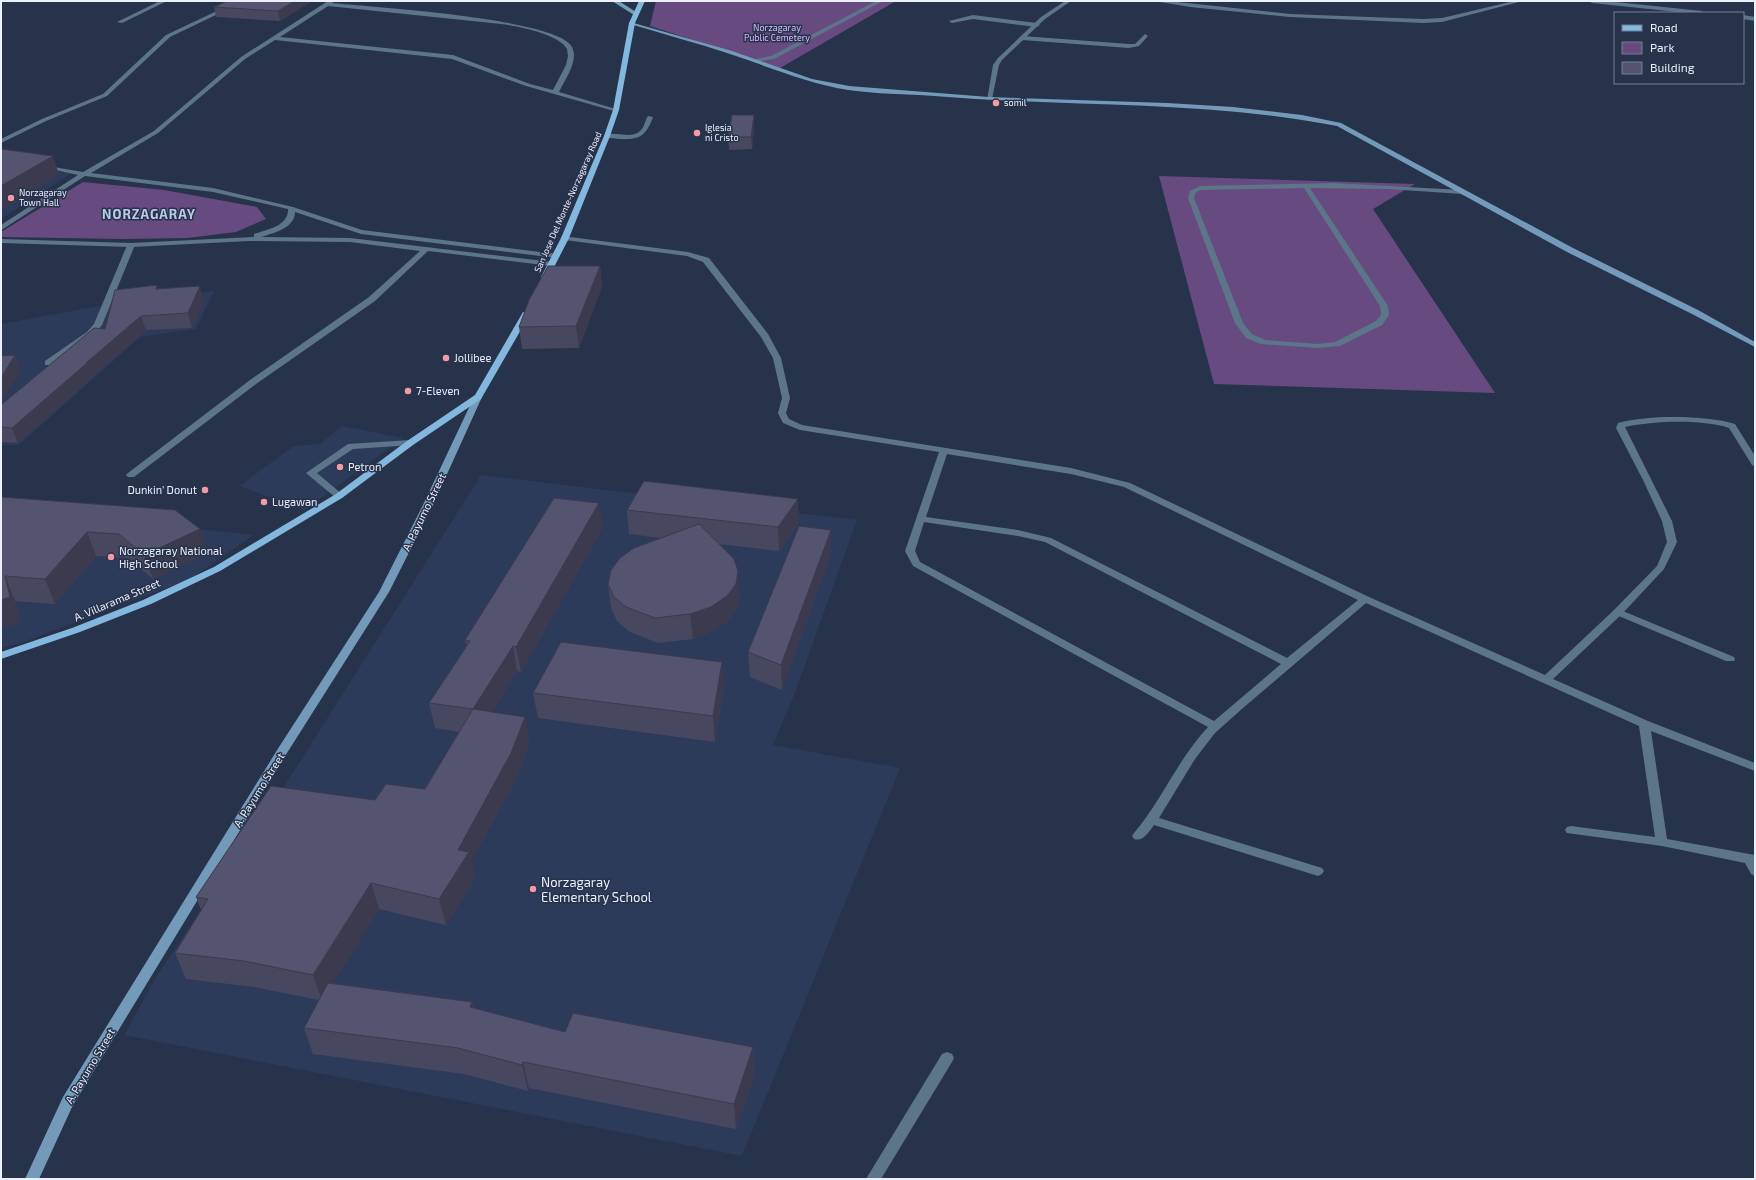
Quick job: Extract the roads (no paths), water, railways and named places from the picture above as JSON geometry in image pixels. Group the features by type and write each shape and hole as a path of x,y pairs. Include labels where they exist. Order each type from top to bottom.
{"main road":[{"name":"San Jose Del Monte-Norzagaray Road","path":"542,284 564,238 607,136 616,110 632,23 642,1"},
{"path":"478,397 531,305"},
{"name":"A. Villarama Street","path":"1,656 76,630 161,595 218,569 339,496 410,443 478,397"}],"street":[{"path":"120,22 164,1"},
{"path":"1,140 105,95 168,36 224,11 242,1"},
{"path":"615,1 636,14"},
{"path":"754,60 772,58 880,1"},
{"path":"989,99 996,65 1000,58 1037,25 1068,1"},
{"path":"1157,1 1202,8 1280,15 1423,21 1442,20 1520,1"},
{"path":"1592,1 1693,12"},
{"path":"1,228 84,174 156,132 234,65 330,3 501,22 528,27 561,40 568,45 571,57 555,93"},
{"path":"952,21 973,16 1037,25"},
{"path":"1744,17 1755,19"},
{"path":"632,23 688,38 831,86 877,91 989,99 1167,105 1246,111 1327,121 1349,129 1570,250 1695,312 1755,345"},
{"path":"1022,38 1130,46 1137,45 1145,36"},
{"path":"275,38 453,57 555,93 616,110"},
{"path":"607,136 633,136 640,134 644,131 650,117"},
{"path":"39,166 84,174 213,190 291,208 361,232 556,256"},
{"path":"1306,186 1384,306 1384,315 1379,323 1337,344 1318,346 1264,342 1249,336 1239,323 1191,198 1193,191 1200,188 1354,185 1462,192"},
{"path":"249,239 280,228 291,218 291,208"},
{"path":"564,238 688,254 706,260 765,336 777,358 786,398 782,413 786,422 800,427 1071,471 1127,485 1365,599 1547,679 1644,724 1755,767"},
{"path":"1,241 131,245 249,239 350,240 552,264"},
{"path":"48,363 90,334 98,325 131,245"},
{"path":"131,476 253,382 372,299 425,250"},
{"name":"A. Payumo Street","path":"32,1179 68,1101 283,750 384,592 428,505 478,397"},
{"path":"1547,679 1618,612 1661,567 1672,542 1667,521 1648,480 1620,428 1621,425 1641,422 1710,422 1727,424 1732,426 1755,463"},
{"path":"339,496 311,473 351,446 410,443"},
{"path":"944,450 910,551 916,564 1216,726"},
{"path":"921,519 1018,533 1048,540 1288,663"},
{"path":"1138,836 1152,820 1172,785 1199,745 1216,726 1288,663 1365,599"},
{"path":"1618,612 1730,659"},
{"path":"1644,724 1662,842"},
{"path":"1152,820 1318,871"},
{"path":"1571,830 1662,842 1752,859 1755,871"},
{"path":"873,1179 947,1058"}],"place":[{"name":"somil","path":"996,103"},
{"name":"Iglesia ni Cristo","path":"697,133"},
{"name":"Norzagaray Town Hall","path":"11,198"},
{"name":"Jollibee","path":"446,358"},
{"name":"7-Eleven","path":"408,391"},
{"name":"Petron","path":"340,467"},
{"name":"Dunkin' Donut","path":"205,490"},
{"name":"Lugawan","path":"264,502"},
{"name":"Norzagaray National High School","path":"111,557"},
{"name":"Norzagaray Elementary School","path":"533,889"}],"district":[{"name":"NORZAGARAY","path":"149,214"}],"park label":[{"name":"Norzagaray Public Cemetery","path":"777,34"}]}
